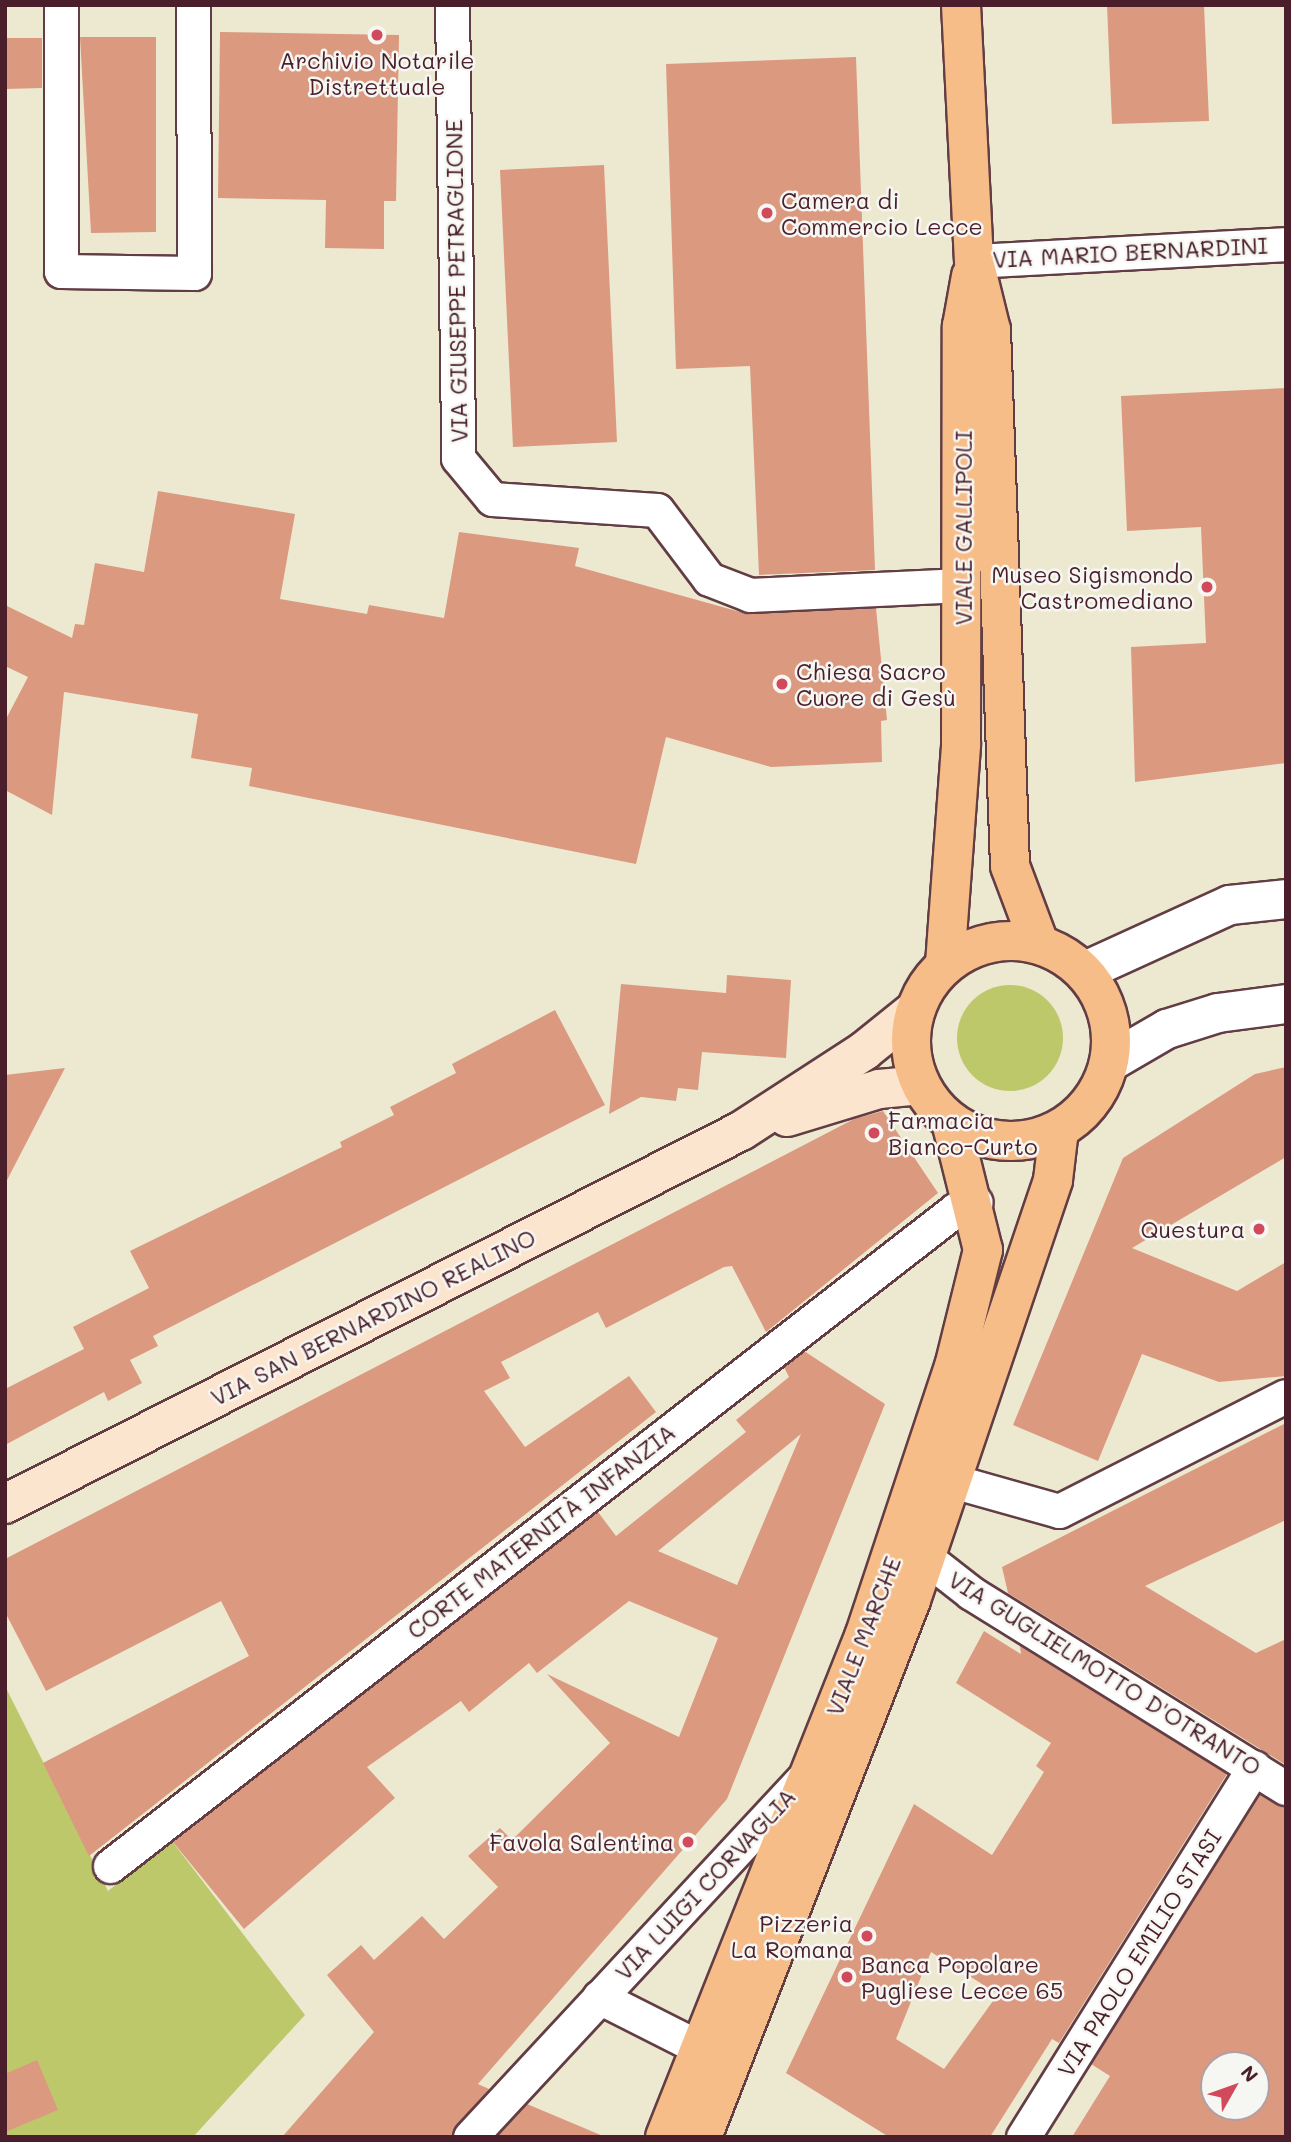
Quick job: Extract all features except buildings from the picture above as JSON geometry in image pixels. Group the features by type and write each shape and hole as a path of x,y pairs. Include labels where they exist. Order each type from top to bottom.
{"main road":[{"name":"VIALE GALLIPOLI","path":"961,5 974,261 990,330 1010,866 1019,904 1039,943"},
{"name":"VIALE GALLIPOLI","path":"945,964 961,744 962,326 974,261"},
{"path":"989,941 1039,943 1085,971 1103,998 1112,1030 1110,1062 1092,1102 1059,1130 1023,1141 985,1138 951,1122 921,1086 910,1048 915,1010 945,964 989,941"},
{"name":"VIA SAN BERNARDINO REALINO","path":"5,1504 741,1131 864,1051 915,1010"},
{"name":"VIA SAN BERNARDINO REALINO","path":"741,1131 879,1089 921,1086"},
{"name":"VIALE MARCHE","path":"665,2137 897,1547 954,1367 984,1250 976,1202 951,1122"},
{"name":"VIALE MARCHE","path":"702,2137 925,1557 1053,1180 1059,1130"}],"street":[{"path":"61,5 61,271 194,273 192,5"},
{"name":"VIA GIUSEPPE PETRAGLIONE","path":"452,5 458,458 492,499 657,510 709,579 750,595 962,585"},
{"name":"VIA MARIO BERNARDINI","path":"974,261 1286,244"},
{"path":"1085,971 1230,905 1286,899"},
{"path":"1110,1062 1167,1029 1218,1013 1286,1004"},
{"name":"CORTE MATERNITÀ INFANZIA","path":"110,1866 955,1210 976,1202"},
{"path":"949,1480 1059,1511 1286,1396"},
{"name":"VIA GUGLIELMOTTO D'OTRANTO","path":"925,1557 971,1593 1286,1787"},
{"name":"VIA PAOLO EMILIO STASI","path":"1023,2137 1254,1768"},
{"name":"VIA LUIGI CORVAGLIA","path":"470,2137 810,1770"},
{"name":"VIA LUIGI CORVAGLIA","path":"599,1997 700,2048"}],"green space":[{"path":"1010,985 1030,989 1047,1001 1059,1018 1063,1038 1059,1058 1047,1075 1030,1087 1010,1091 990,1087 973,1075 961,1058 957,1038 961,1018 973,1001 990,989"},
{"path":"5,1686 108,1891 172,1841 305,2015 193,2137 5,2137"}],"place":[{"name":"Archivio Notarile Distrettuale","path":"377,35"},
{"name":"Camera di Commercio Lecce","path":"767,213"},
{"name":"Museo Sigismondo Castromediano","path":"1207,587"},
{"name":"Chiesa Sacro Cuore di Gesù","path":"782,684"},
{"name":"Farmacia Bianco-Curto","path":"874,1133"},
{"name":"Questura","path":"1259,1229"},
{"name":"Favola Salentina","path":"688,1842"},
{"name":"Pizzeria La Romana","path":"867,1936"},
{"name":"Banca Popolare Pugliese Lecce 65","path":"847,1977"}]}
